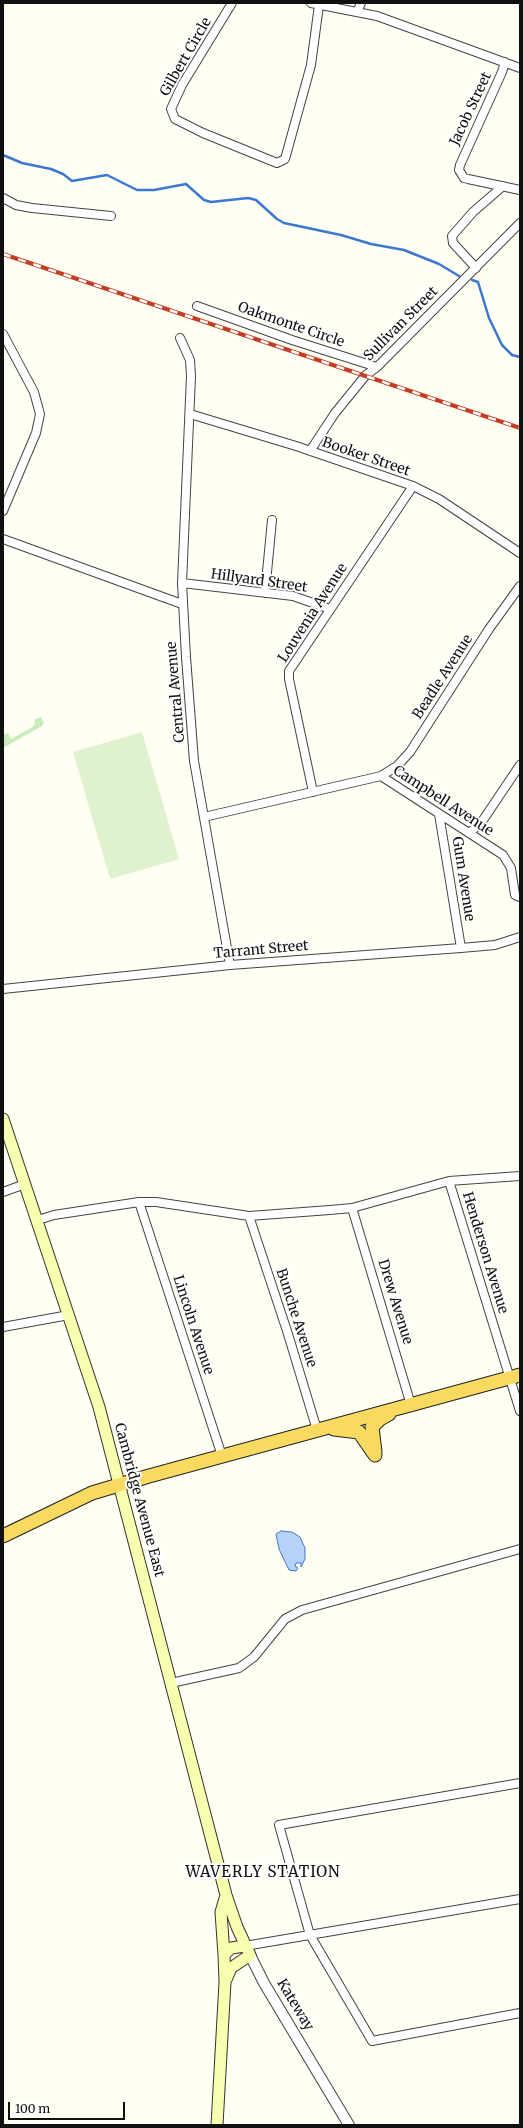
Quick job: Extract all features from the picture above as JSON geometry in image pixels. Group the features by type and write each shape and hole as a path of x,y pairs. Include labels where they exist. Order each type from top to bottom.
{"highway":[{"path":"3,1536 92,1493 515,1376"},
{"path":"318,1430 359,1432 375,1455 372,1427 380,1419 408,1405"}],"main road":[{"name":"Cambridge Avenue East","path":"3,1119 38,1220 99,1407 121,1484 226,1895"},
{"name":"Kateway","path":"226,1895 247,1950"},
{"path":"217,2125 225,1982 221,1912 226,1895"},
{"path":"224,1955 230,1948 247,1950"},
{"path":"225,1982 231,1968 247,1950"}],"street":[{"name":"Gilbert Circle","path":"232,3 182,85 171,109 175,119 196,130 277,163 285,159 311,65 315,4"},
{"path":"315,4 327,3"},
{"path":"357,12 361,3"},
{"path":"315,4 357,12 392,21 520,68"},
{"name":"Jacob Street","path":"503,186 464,178 460,174 459,167 502,72 505,62"},
{"path":"476,268 453,243 452,236 473,212 503,186 520,190"},
{"path":"3,198 16,205 32,208 111,216"},
{"name":"Sullivan Street","path":"310,451 346,399 366,375 377,367 520,223"},
{"name":"Oakmonte Circle","path":"197,306 292,340 377,367"},
{"path":"3,334 34,392 40,414 36,433 3,511"},
{"name":"Central Avenue","path":"180,338 187,352 191,366 182,604 194,761 230,965"},
{"name":"Booker Street","path":"190,414 310,451 413,486 439,499 520,553"},
{"name":"Louvenia Avenue","path":"314,792 289,679 289,671 413,486"},
{"path":"265,594 272,520"},
{"path":"3,539 182,604"},
{"name":"Hillyard Street","path":"182,583 298,597 330,609"},
{"name":"Beadle Avenue","path":"381,776 397,766 410,752 489,629 520,586"},
{"path":"469,833 481,823 520,765"},
{"name":"Campbell Avenue","path":"204,817 381,776 499,852 507,859 511,868 515,895 520,896"},
{"name":"Gum Avenue","path":"439,814 461,948"},
{"name":"Tarrant Street","path":"3,989 230,965 495,945 520,938"},
{"path":"38,1220 54,1215 139,1202 171,1203 249,1216 352,1208 449,1181 520,1176"},
{"name":"Henderson Avenue","path":"449,1181 515,1376 520,1411"},
{"path":"3,1192 25,1184"},
{"name":"Lincoln Avenue","path":"139,1202 222,1456"},
{"name":"Drew Avenue","path":"352,1208 408,1405"},
{"name":"Bunche Avenue","path":"249,1216 318,1430"},
{"path":"3,1327 69,1315"},
{"path":"172,1683 239,1668 254,1657 285,1619 302,1610 520,1549"},
{"path":"520,1783 279,1825 310,1935 372,2041 520,2013"},
{"path":"247,1950 310,1935 520,1900"},
{"name":"Kateway","path":"247,1950 264,1983 349,2125"}],"green space":[{"path":"41,717 44,723 42,726 3,748 3,735 8,733 11,739 34,726 35,719"},
{"path":"142,732 179,859 110,879 73,752"}],"water":[{"path":"281,1531 292,1532 300,1537 305,1548 305,1559 301,1567 301,1563 296,1563 295,1566 298,1568 296,1571 289,1570 279,1549 276,1534"}],"waterway":[{"path":"3,155 22,163 51,169 63,174 72,181 107,175 137,190 154,190 186,184 204,200 211,202 248,198 256,200 277,219 284,223 341,235 371,244 404,250 439,264 459,276"},
{"path":"472,280 478,282 489,318 502,345 512,355 520,357"}],"railway":[{"path":"3,254 520,428"}],"district":[{"name":"WAVERLY STATION","path":"263,1873"}]}
